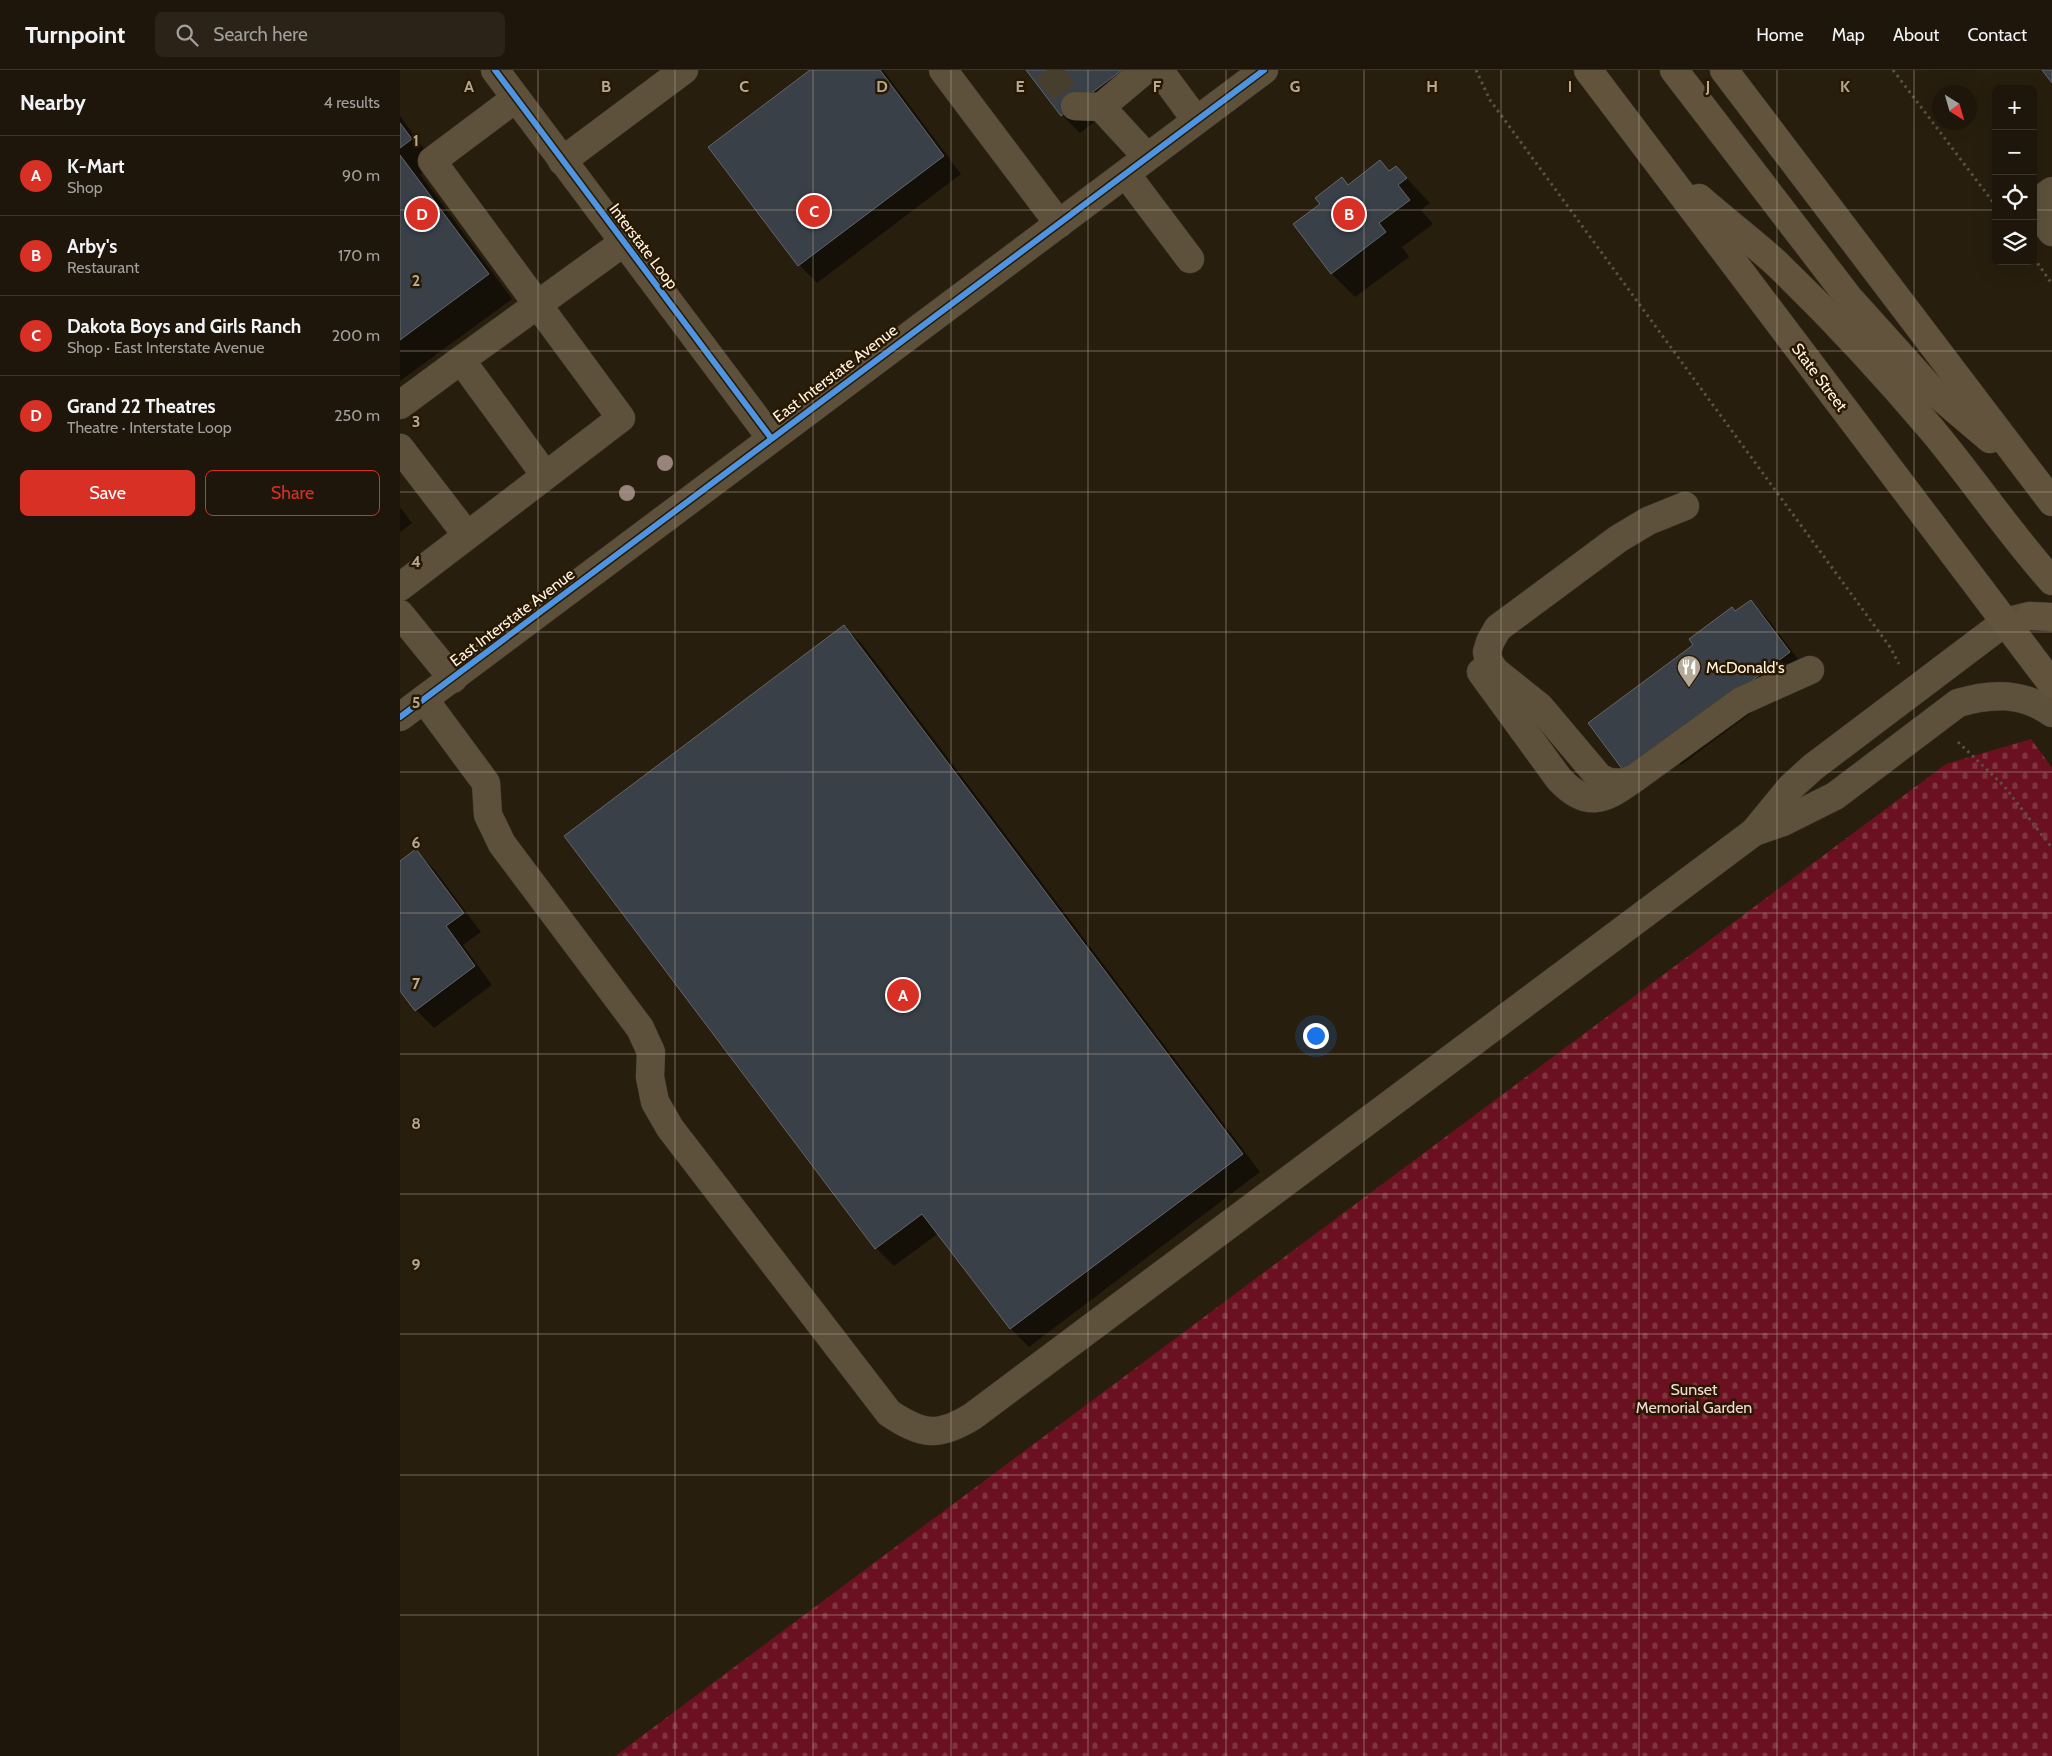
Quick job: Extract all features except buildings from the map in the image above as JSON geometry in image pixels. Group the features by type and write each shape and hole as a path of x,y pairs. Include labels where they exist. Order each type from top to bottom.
{"highway":[{"name":"State Street","path":"1588,70 1659,165 2035,616 2052,684"},
{"path":"1674,70 1849,298 1930,388 2041,479"},
{"path":"1724,70 2041,479 2052,502"},
{"path":"1659,165 1776,264 1857,345 1932,430 1990,502 2024,550 2052,581"}],"street":[{"name":"Interstate Loop","path":"495,70 771,438"},
{"path":"562,160 684,70"},
{"path":"943,70 1059,224"},
{"path":"1145,70 1088,106 1147,157"},
{"path":"1160,70 1196,120"},
{"name":"East Interstate Avenue","path":"400,718 1264,70"},
{"path":"400,587 466,534 620,418 432,161 516,98"},
{"path":"1126,174 1190,259"},
{"path":"2037,204 2052,191"},
{"path":"2037,212 2052,232"},
{"path":"400,405 539,306 624,242"},
{"path":"461,360 545,475"},
{"path":"400,448 466,534"},
{"path":"1685,506 1656,517 1632,530 1498,628 1488,652 1488,662 1495,671 1540,707 1599,777 1609,782 1622,783 1635,778 1741,702 1810,670"},
{"path":"400,614 452,678"},
{"path":"424,699 486,783 488,815 502,844 640,1028 650,1052 650,1077 655,1102 670,1128 888,1413 909,1426 933,1433 955,1428 973,1416 1754,832 1791,787 1813,766 2035,616"},
{"path":"1754,832 1783,822 1835,796 1958,703 1981,696 2004,695 2023,698 2052,713"}],"path":[{"path":"1476,70 1490,100 1890,647 1902,668"},
{"path":"1894,70 1992,201"},
{"path":"2037,263 2052,284"},
{"path":"1952,736 2004,786 2052,848"}],"green space":[{"name":"Sunset Memorial Garden","path":"2031,739 2052,768 2052,1756 615,1756 1946,764"}],"tunnel":[{"path":"1047,70 1075,106"}],"cycle path":[{"path":"495,70 771,438"},
{"path":"400,717 1264,70"}],"place":[{"name":"Dakota Boys and Girls Ranch","path":"814,211"},
{"name":"Grand 22 Theatres","path":"422,214"},
{"name":"Arby's","path":"1349,214"},
{"name":"McDonald's","path":"1689,688"},
{"name":"K-Mart","path":"903,995"}]}
